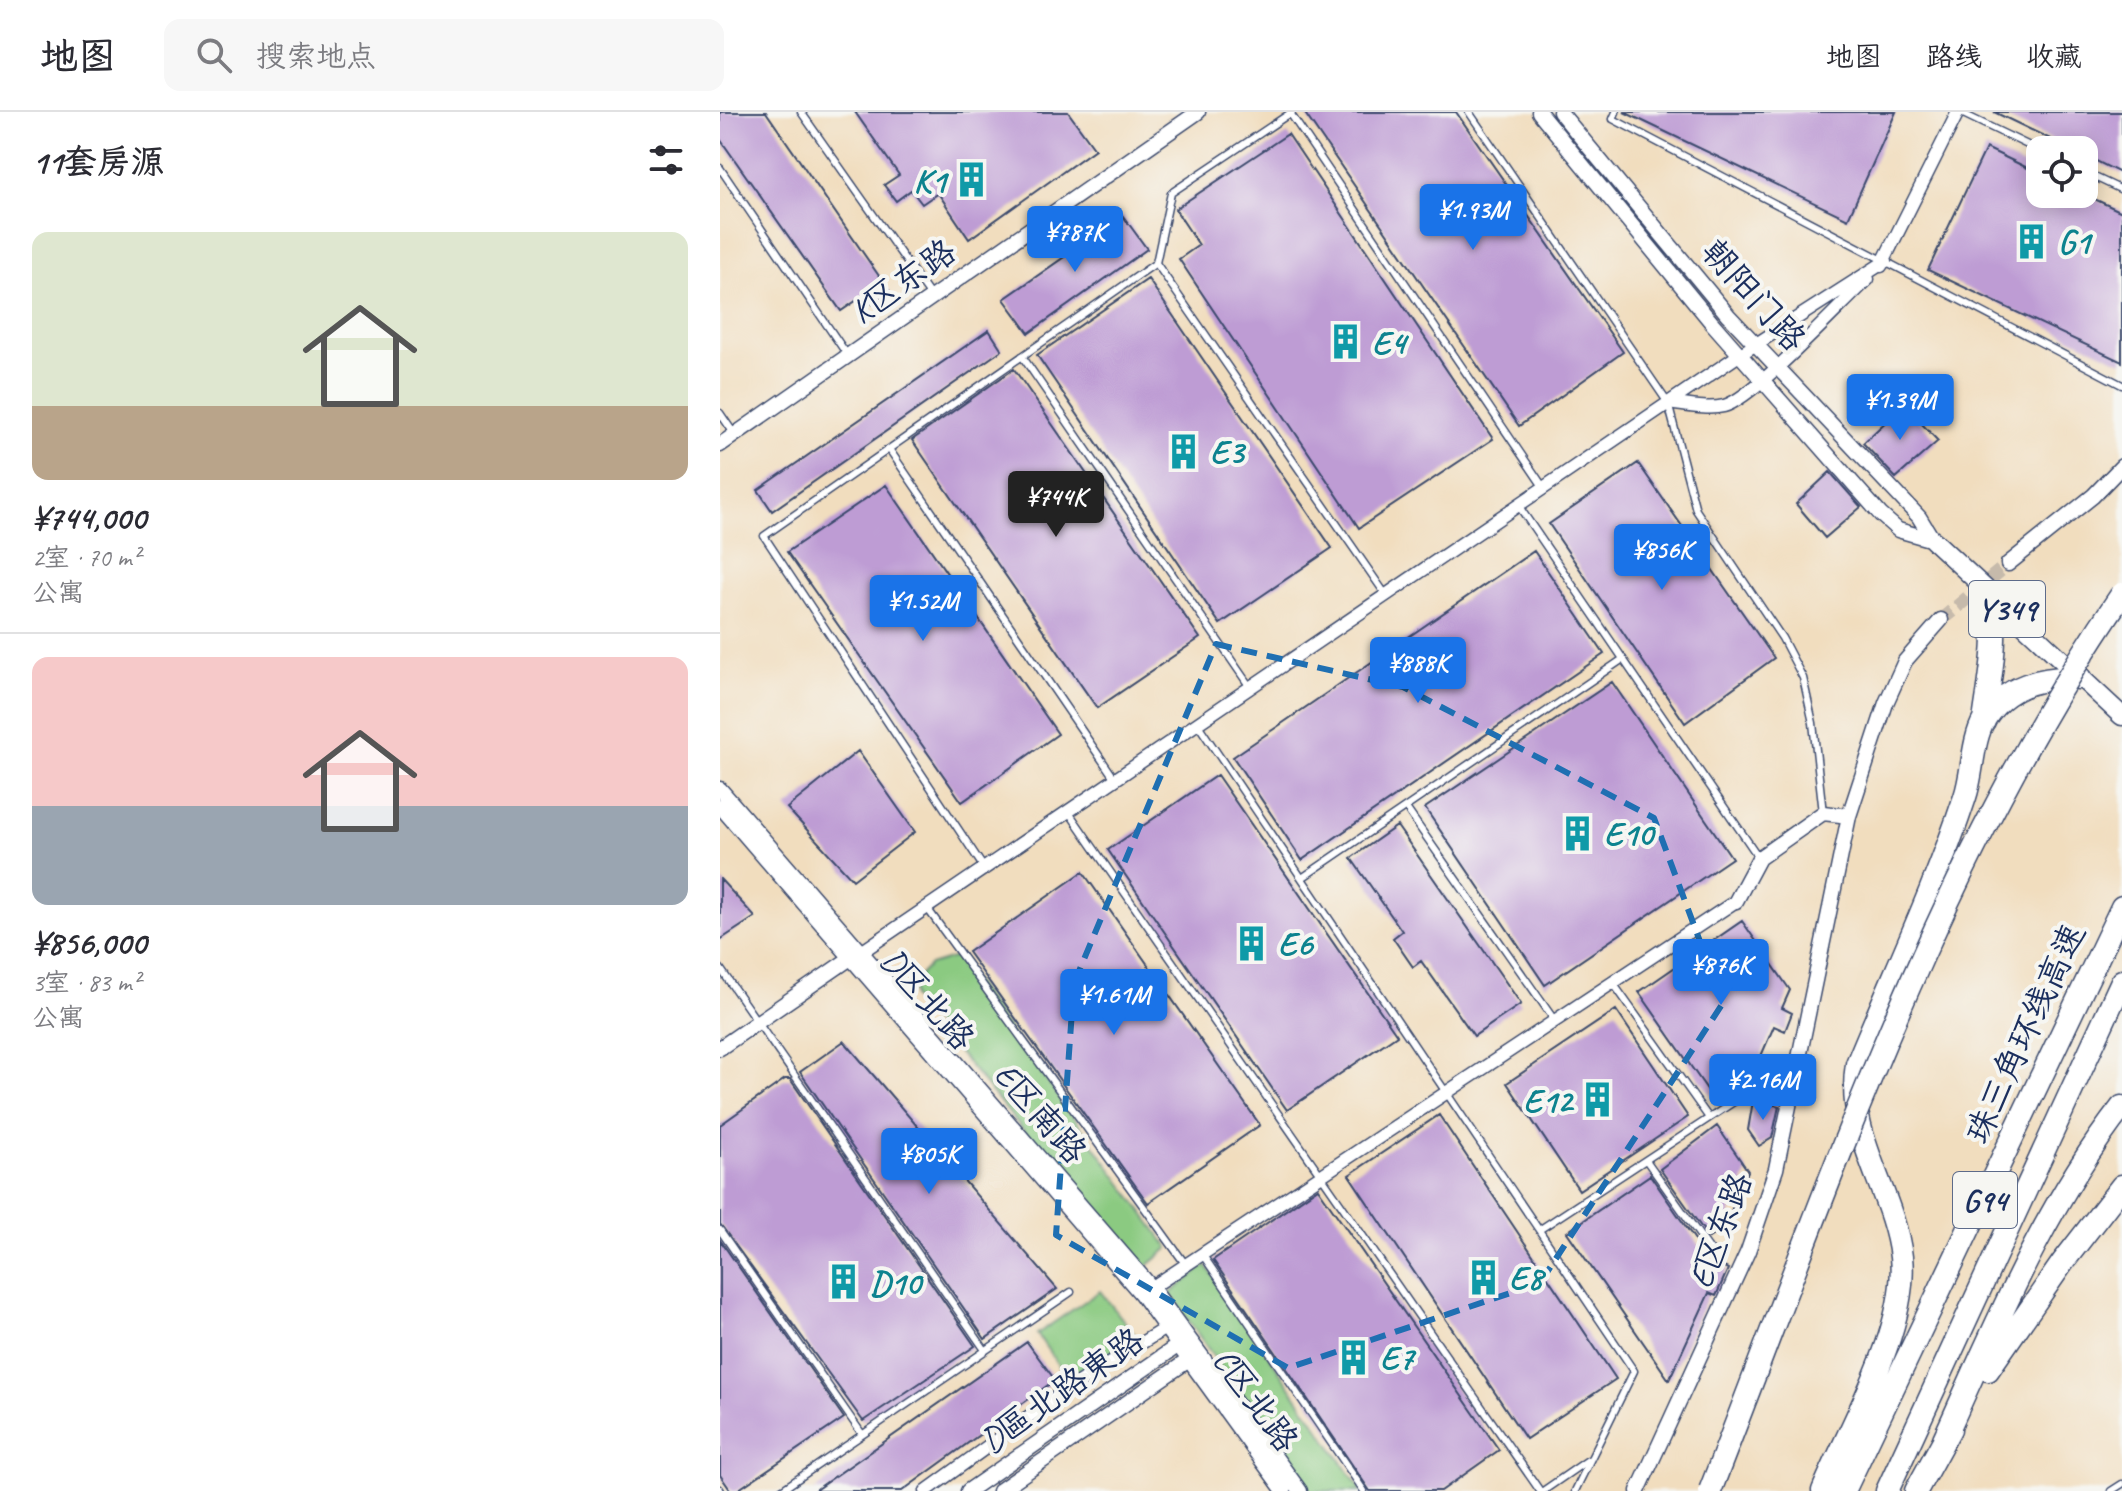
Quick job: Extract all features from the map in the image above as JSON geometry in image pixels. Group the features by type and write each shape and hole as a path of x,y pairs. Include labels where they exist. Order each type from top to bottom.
{"highway":[{"path":"1710,1491 1915,968 1969,852 2025,746 2122,594"},
{"path":"1823,1491 1886,1348 1902,1277 1901,1254 1852,1092 1857,1064 1966,795 1984,721 1995,648 1996,624 1991,595"},
{"path":"1984,721 2006,697 2029,683 2051,677 2080,678"},
{"name":"珠三角环线高速","path":"1844,1491 2122,907"},
{"name":"珠三角环线高速","path":"1887,1491 2122,981"},
{"path":"1916,1491 1944,1439 2025,1264 2068,1185 2122,1107"},
{"path":"1944,1439 2017,1325 2122,1186"}],"main road":[{"name":"Y349","path":"1933,540 2080,678"},
{"path":"2080,678 2120,714"}],"street":[{"name":"K区东路","path":"720,445 1198,112"},
{"name":"朝阳门路","path":"1539,112 1761,382 1881,515 1898,530 1933,540"},
{"name":"朝阳门路","path":"1560,112 1574,134 1755,344 1919,517 1933,540"},
{"path":"1668,403 1724,406 1761,382 1886,261 1958,112"},
{"path":"720,1048 1755,344 1886,261"},
{"path":"2008,564 2093,496 2122,466"},
{"name":"E区东路","path":"1638,1491 1748,1251 1776,1169 1849,816 1886,703 1905,661 1941,620"},
{"name":"E区南路","path":"720,789 1146,1291 1300,1491"},
{"name":"D区北路","path":"720,806 857,954"},
{"path":"1184,1341 1167,1327 1146,1291 1736,901 1759,858 1823,813 1849,816"},
{"path":"926,1491 1060,1394 1167,1327"},
{"name":"D區北路東路","path":"968,1491 1184,1341"},
{"path":"999,1491 1195,1356"},
{"name":"C区北路","path":"1195,1356 1284,1491"}],"lane":[{"path":"801,112 932,298"},
{"path":"1469,112 1668,403 1696,510 1782,638 1803,678 1813,723 1823,813"},
{"path":"1616,112 1613,119 2122,385"},
{"path":"1958,112 2026,144"},
{"path":"984,868 764,536 1156,263 1171,193 1291,113 1544,488"},
{"path":"720,168 848,356"},
{"path":"2098,179 2122,190"},
{"path":"1156,263 1386,595"},
{"path":"1022,356 1250,687"},
{"path":"720,413 735,435"},
{"path":"889,449 1115,779"},
{"path":"1518,505 1759,858"},
{"path":"1302,878 1623,659"},
{"path":"1197,723 1634,1371 1575,1491"},
{"path":"1406,808 1555,1021"},
{"path":"1068,811 1541,1491 1591,1458"},
{"path":"926,907 1186,1265"},
{"path":"720,968 985,1350"},
{"path":"1613,983 1709,1118"},
{"path":"1539,1230 1799,1059"},
{"path":"1646,1160 1715,1257"},
{"path":"720,1230 862,1434"},
{"path":"1202,1254 1364,1491"},
{"path":"780,1491 1071,1292"},
{"path":"2111,1491 2122,1484"}],"highlighted area":[{"path":"1216,644 1403,687 1654,818 1723,1003 1540,1283 1288,1368 1056,1235 1074,983"}],"green space":[{"path":"956,957 1169,1248 1141,1271 913,998 912,983 930,965"},
{"path":"1206,1265 1362,1491 1307,1491 1170,1294"},
{"path":"1100,1291 1136,1336 1069,1381 1037,1334"}],"building":[{"path":"720,112 766,112 890,292 873,304 866,294 841,311 720,139"},
{"name":"K1","path":"855,112 1068,112 1095,149 969,239 938,193 922,204 911,190 896,201 884,185 899,175"},
{"path":"1304,112 1456,112 1623,352 1519,426"},
{"path":"1624,112 1896,112 1848,219"},
{"path":"1994,112 2122,112 2122,174 2098,162 2098,136 2044,136"},
{"name":"E4","path":"1288,134 1493,439 1359,528 1179,259 1199,245 1175,209"},
{"name":"G1","path":"1986,148 2026,167 2026,208 2098,208 2098,201 2122,212 2122,362 1928,270"},
{"path":"1123,216 1147,249 1029,333 1004,299"},
{"name":"E3","path":"1148,279 1332,548 1220,624 1037,355"},
{"path":"989,330 1002,350 772,511 758,490"},
{"path":"1014,369 1200,638 1097,708 912,440"},
{"path":"1904,405 1938,441 1896,478 1863,443"},
{"path":"1638,463 1774,658 1685,723 1549,524"},
{"path":"1830,472 1861,507 1825,538 1796,504"},
{"path":"886,485 1058,734 962,802 787,552"},
{"path":"1534,551 1604,654 1302,860 1233,757"},
{"name":"E10","path":"1612,682 1732,858 1545,985 1425,808"},
{"path":"858,751 915,832 853,880 787,808"},
{"name":"E6","path":"1217,775 1397,1035 1287,1110 1108,850"},
{"path":"1397,826 1521,1004 1474,1036 1421,961 1413,967 1393,938 1402,931 1351,858"},
{"path":"1083,872 1260,1125 1148,1203 968,952"},
{"path":"720,879 755,917 720,940"},
{"path":"1742,921 1790,990 1782,1008 1792,1013 1785,1031 1774,1026 1758,1063 1711,1095 1639,992"},
{"name":"E12","path":"1616,1010 1688,1117 1579,1190 1507,1083"},
{"path":"844,1041 1057,1289 985,1339 800,1072"},
{"name":"D10","path":"785,1079 790,1079 975,1346 863,1421 720,1224 720,1125"},
{"path":"1753,1101 1779,1106 1772,1138 1759,1146 1748,1130"},
{"name":"E8","path":"1439,1115 1616,1379 1526,1439 1349,1175"},
{"path":"1717,1126 1748,1171 1724,1228 1709,1238 1660,1169"},
{"path":"1650,1175 1709,1260 1728,1269 1716,1296 1709,1293 1669,1380 1567,1232"},
{"name":"E7","path":"1318,1188 1499,1450 1441,1491 1370,1491 1213,1260"},
{"path":"720,1240 844,1418 736,1491 731,1491 720,1475"},
{"path":"1027,1342 1055,1380 902,1491 814,1491"}],"tunnel":[{"path":"1941,620 2008,564"}],"place":[{"name":"K1","path":"972,180"},
{"name":"G1","path":"2032,241"},
{"name":"E4","path":"1346,342"},
{"name":"E3","path":"1184,451"},
{"name":"E10","path":"1578,833"},
{"name":"E6","path":"1252,943"},
{"name":"E12","path":"1598,1100"},
{"name":"E8","path":"1483,1277"},
{"name":"D10","path":"844,1282"},
{"name":"E7","path":"1354,1357"}]}
